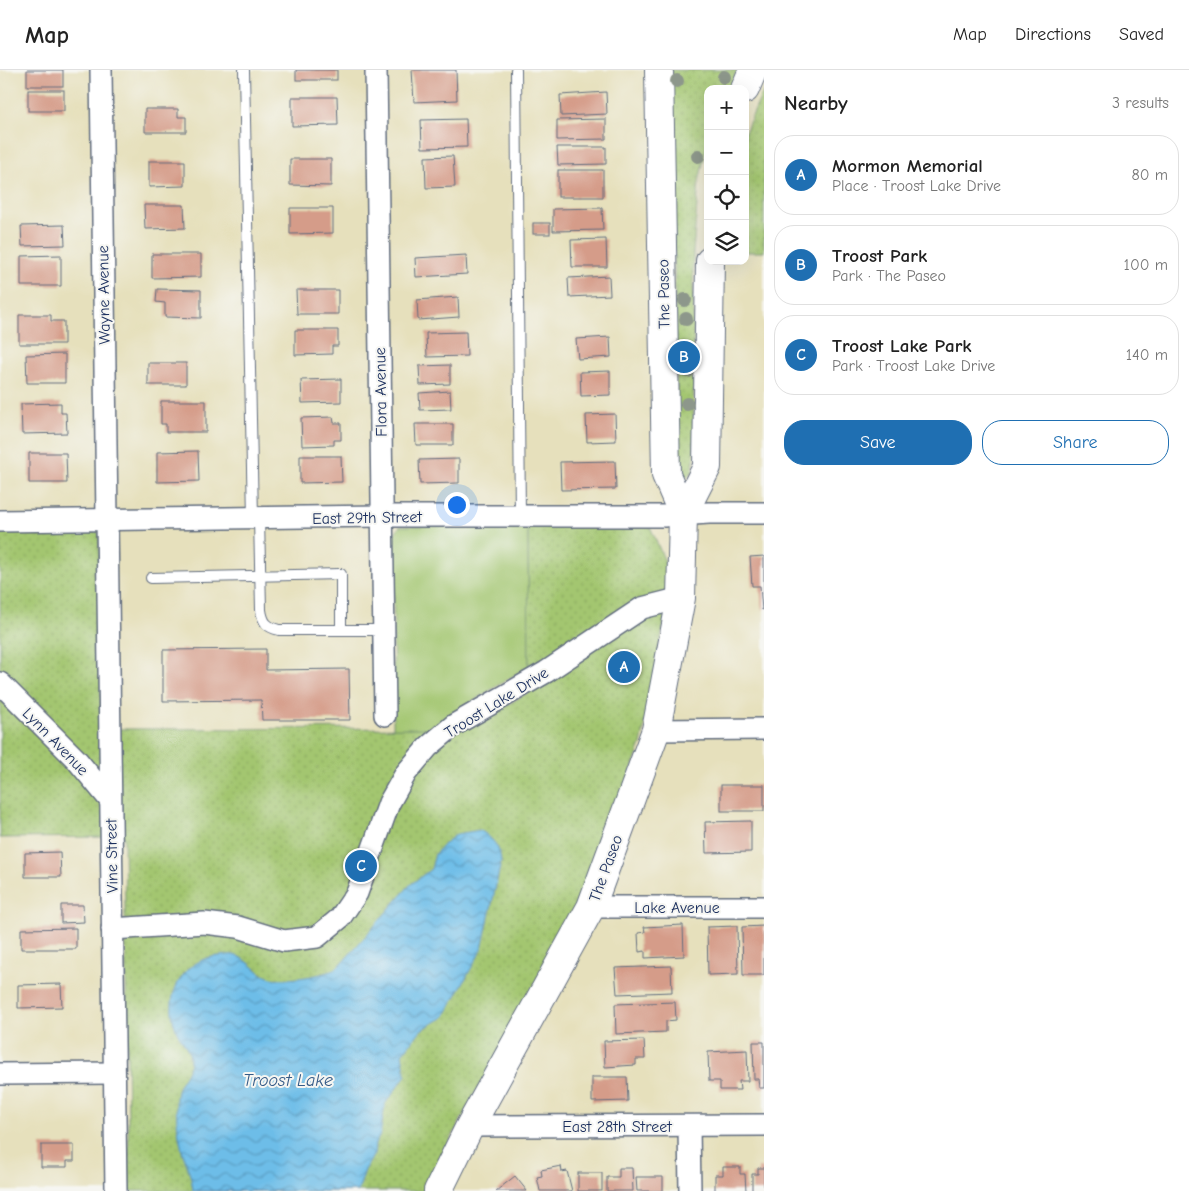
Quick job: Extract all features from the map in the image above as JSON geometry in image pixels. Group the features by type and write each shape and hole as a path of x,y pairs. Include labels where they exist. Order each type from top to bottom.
{"main road":[{"name":"The Paseo","path":"659,70 666,475 683,514"},
{"path":"747,85 753,70"},
{"name":"The Paseo","path":"438,1191 470,1126 591,907 656,730 680,598 683,514 706,467 710,265"}],"street":[{"name":"Wayne Avenue","path":"101,70 106,520"},
{"name":"Flora Avenue","path":"376,70 385,715"},
{"name":"East 29th Street","path":"0,521 764,512"},
{"name":"Vine Street","path":"106,520 116,1191"},
{"name":"Troost Lake Drive","path":"112,929 204,923 238,927 284,942 317,937 340,918 357,893 389,803 406,774 428,747 454,725 546,672 642,608 680,598"},
{"name":"Lynn Avenue","path":"0,684 76,759 110,800"},
{"path":"656,730 764,729"},
{"name":"Lake Avenue","path":"591,907 764,907"},
{"path":"0,1074 114,1073"},
{"name":"East 28th Street","path":"470,1126 764,1125"},
{"path":"690,1126 690,1191"}],"lane":[{"path":"244,70 256,518 262,619 268,627 279,630 384,630"},
{"path":"516,70 520,516"},
{"path":"151,578 340,574 342,630"}],"green space":[{"path":"671,70 738,70 730,85 704,85 704,159 699,182 693,253 694,461 692,473 686,477 678,476"},
{"path":"764,89 764,252 749,252 749,123"},
{"path":"649,524 666,564 665,617 641,745 585,894 464,1114 424,1191 129,1191 124,837 0,838 0,532 99,532 101,729 468,728 529,692 528,526"},
{"path":"400,526 528,526 529,666 470,703 431,734 393,734 394,534"}],"water":[{"name":"Troost Lake","path":"480,830 495,843 501,862 482,949 444,1017 421,1030 402,1054 406,1075 385,1104 380,1135 358,1191 193,1191 180,1140 176,1105 177,1092 188,1070 190,1059 188,1050 176,1029 172,1016 174,992 186,971 207,958 231,955 244,959 262,974 272,978 299,978 334,969 342,963 410,885 431,869 435,854 445,843 457,834"}],"building":[{"path":"27,70 63,70 63,86 27,86"},
{"path":"296,70 337,70 337,80 296,80"},
{"path":"412,70 456,70 457,100 414,102"},
{"path":"28,90 64,90 64,111 28,111"},
{"path":"606,92 607,114 561,116 560,95"},
{"path":"292,97 337,97 338,125 292,126"},
{"path":"145,109 178,109 178,117 186,117 186,132 145,132"},
{"path":"466,119 467,147 422,148 421,120"},
{"path":"606,119 606,139 557,140 557,120"},
{"path":"557,147 606,147 606,164 558,165"},
{"path":"453,156 455,187 426,188 425,157"},
{"path":"290,159 331,159 331,186 290,185"},
{"path":"149,161 185,161 185,186 149,187"},
{"path":"558,170 603,170 603,197 558,197"},
{"path":"144,205 184,205 185,228 145,229"},
{"path":"290,208 333,208 333,233 290,234"},
{"path":"602,208 603,230 553,231 553,209"},
{"path":"533,223 550,223 550,234 533,234"},
{"path":"64,225 65,245 22,246 21,226"},
{"path":"606,239 607,267 572,267 571,240"},
{"path":"152,254 201,254 201,277 152,278"},
{"path":"61,255 61,286 21,286 21,256"},
{"path":"466,255 467,274 416,277 415,258"},
{"path":"609,276 610,295 569,297 568,278"},
{"path":"157,289 201,290 201,318 165,317 165,303 156,302"},
{"path":"296,290 338,290 338,314 297,314"},
{"path":"458,297 459,317 418,320 417,300"},
{"path":"19,315 51,315 51,321 64,321 64,344 19,344"},
{"path":"295,330 338,330 338,346 332,346 332,354 295,355"},
{"path":"466,332 467,356 427,357 426,333"},
{"path":"610,337 611,357 578,359 576,339"},
{"path":"65,354 65,383 27,383 26,355"},
{"path":"148,363 186,363 186,385 148,385"},
{"path":"450,365 450,384 420,385 419,366"},
{"path":"610,371 610,395 581,396 580,372"},
{"path":"341,379 341,402 302,403 301,380"},
{"path":"450,391 451,409 420,410 419,393"},
{"path":"161,401 206,401 206,432 166,432 166,424 161,424"},
{"path":"61,403 61,413 66,413 67,433 22,434 21,404"},
{"path":"615,414 616,441 587,442 586,415"},
{"path":"333,417 334,423 341,423 341,440 334,440 334,445 302,446 301,418"},
{"path":"415,424 453,424 453,445 416,445"},
{"path":"198,451 199,481 157,482 157,452"},
{"path":"29,453 66,453 67,483 29,483"},
{"path":"300,456 341,456 342,482 300,483"},
{"path":"459,459 459,483 420,484 419,460"},
{"path":"615,461 616,489 561,490 560,462"},
{"path":"764,556 764,609 762,610 760,586 752,586 750,557"},
{"path":"266,649 266,670 349,669 350,720 262,720 261,700 163,701 163,650"},
{"path":"721,785 764,785 764,811 721,811"},
{"path":"751,821 751,852 706,853 705,822"},
{"path":"60,852 61,877 25,877 25,853"},
{"path":"61,905 83,905 84,922 61,923"},
{"path":"683,925 684,956 645,958 645,951 639,952 638,933 645,932 644,927"},
{"path":"737,926 738,974 708,975 707,927"},
{"path":"764,926 764,975 743,975 742,927"},
{"path":"76,928 76,949 21,949 21,929"},
{"path":"671,966 672,992 617,994 615,968"},
{"path":"61,984 62,1007 18,1008 18,985"},
{"path":"675,1002 676,1020 666,1021 666,1032 616,1034 615,1004"},
{"path":"644,1040 645,1059 636,1059 636,1065 605,1067 604,1041"},
{"path":"753,1042 764,1042 764,1088 759,1088 758,1079 754,1079"},
{"path":"747,1050 748,1081 739,1081 740,1090 720,1090 720,1081 709,1081 708,1052"},
{"path":"592,1077 627,1077 628,1101 592,1102"},
{"path":"41,1145 74,1145 74,1161 67,1161 67,1167 41,1167"},
{"path":"561,1166 562,1172 567,1171 572,1191 540,1191 537,1177 542,1176 541,1170"},
{"path":"723,1167 740,1167 740,1174 745,1174 746,1191 715,1191 715,1175 723,1175"},
{"path":"619,1168 632,1168 633,1191 607,1191 607,1177 619,1177"},
{"path":"758,1168 764,1168 764,1191 752,1191 752,1174 758,1174"},
{"path":"578,1173 602,1173 602,1191 578,1191"},
{"path":"515,1176 527,1191 496,1191"},
{"path":"636,1177 663,1177 663,1191 637,1191"}],"place":[{"name":"Troost Park","path":"684,357"},
{"name":"Mormon Memorial","path":"624,667"},
{"name":"Troost Lake Park","path":"361,866"}]}
